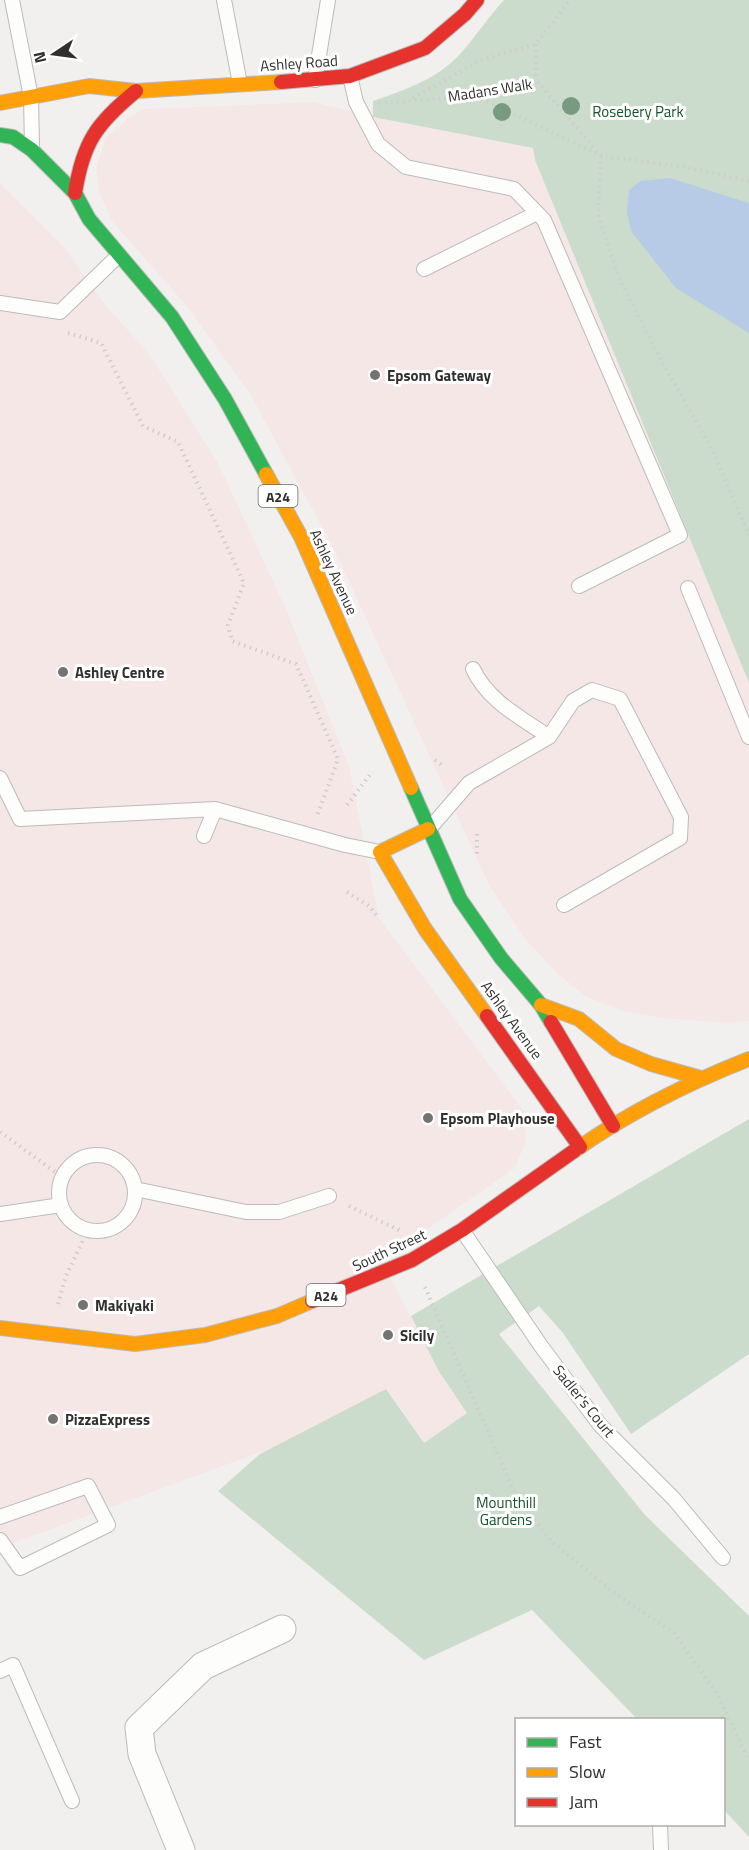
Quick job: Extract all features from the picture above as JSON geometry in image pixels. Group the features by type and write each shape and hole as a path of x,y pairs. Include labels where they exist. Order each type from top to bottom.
{"main road":[{"name":"Ashley Road","path":"0,103 89,86 136,91 315,80 356,74 425,48 465,14 477,0"},
{"path":"75,193 78,166 86,143 101,120 136,91"},
{"name":"Ashley Avenue","path":"0,135 13,137 32,150 75,193 89,219 172,317 219,389 301,537 460,899 501,958 541,1005 613,1126"},
{"path":"380,852 428,829"},
{"name":"Ashley Avenue","path":"380,852 403,898 551,1100 580,1147"},
{"name":"Ashley Avenue","path":"541,1005 579,1019 616,1049 651,1064 701,1078"},
{"name":"South Street","path":"0,1328 135,1344 205,1335 277,1316 412,1260 462,1230 613,1126 701,1078 749,1059"}],"street":[{"path":"181,1850 142,1754 140,1728 203,1666 282,1629"}],"lane":[{"path":"12,0 31,97 32,150"},
{"path":"224,0 240,84"},
{"path":"315,80 328,0"},
{"path":"356,74 356,102 378,144 406,167 514,189 544,220 580,298 680,536 579,586"},
{"path":"424,269 537,213"},
{"path":"0,303 60,312 118,256"},
{"path":"688,588 749,737"},
{"path":"472,669 480,685 492,697 549,737"},
{"path":"428,829 470,783 549,737 573,701 592,690 620,699 681,817 680,838 564,905"},
{"path":"0,778 20,819 215,809 345,845 380,852"},
{"path":"204,836 215,809"},
{"path":"104,1155 115,1159 125,1167 135,1189 132,1207 122,1222 112,1228 88,1230 67,1216 61,1205 59,1186 62,1177 79,1159 104,1155"},
{"path":"135,1189 246,1212 279,1212 329,1196"},
{"path":"0,1214 61,1205"},
{"name":"Sadler's Court","path":"462,1230 541,1346 600,1425 674,1499 723,1558"},
{"path":"0,1517 88,1486 108,1525 20,1568 0,1540"},
{"path":"0,1671 13,1665 72,1801"},
{"path":"660,1826 661,1850"}],"path":[{"path":"409,100 481,60 536,44 570,0"},
{"path":"536,44 536,80"},
{"name":"Madans Walk","path":"356,74 374,104 477,96 536,80 601,156"},
{"path":"477,96 601,156 686,166 749,181"},
{"path":"601,156 598,214 618,276 662,362 711,447 749,535"},
{"path":"56,330 101,343 143,426 178,442 244,583 228,625 232,641 296,664 338,759 310,834"},
{"path":"347,805 373,771"},
{"path":"0,1132 62,1177"},
{"path":"329,1196 364,1215 400,1229 515,1494 551,1542 613,1592 674,1633 716,1692 747,1752 749,1761"},
{"path":"49,1335 66,1276 88,1230"}],"shaded area":[{"path":"314,102 373,117 533,148 535,160 749,683 749,1021 727,1023 663,1018 623,1011 585,996 557,973 526,940 490,887 335,551 249,392 185,304 111,220 99,192 96,168 106,138 129,117 144,109"},
{"path":"0,183 64,247 102,301 150,355 219,465 285,607 349,766 379,918 525,1113 526,1141 515,1168 413,1239 378,1253 438,1370 468,1413 424,1443 387,1389 277,1446 0,1548"}],"green space":[{"name":"Rosebery Park","path":"504,0 749,0 749,683 535,160 533,148 373,117 373,101 430,78 450,64"},
{"name":"Mounthill Gardens","path":"749,1119 749,1354 631,1434 563,1333 539,1306 499,1334 645,1515 749,1616 749,1837 725,1811 725,1718 636,1718 532,1610 424,1660 218,1491 260,1454 386,1389 424,1443 467,1413 438,1370 411,1316"}],"water":[{"path":"670,178 749,203 749,333 676,288 631,231 627,212 629,190 641,181"}],"traffic: fast":[{"path":"0,135 13,137 32,150 75,193 89,219 172,317 225,399 266,474"},
{"path":"411,788 460,899 501,958 541,1005 551,1022"}],"traffic: slow":[{"path":"0,103 89,86 136,91 281,82"},
{"path":"266,474 301,537 411,788"},
{"path":"428,829 380,852 425,929 487,1016"},
{"path":"541,1005 579,1019 616,1049 651,1064 701,1078"},
{"path":"574,1151 659,1100 749,1059"},
{"path":"0,1328 135,1344 205,1335 277,1316 312,1301"}],"traffic: jam":[{"path":"281,82 350,76 425,48 465,14 477,0"},
{"path":"75,193 82,160 94,135 111,113 136,91"},
{"path":"487,1016 580,1147"},
{"path":"551,1022 613,1126"},
{"path":"312,1301 412,1260 462,1230 574,1151"}],"place":[{"name":"Epsom Gateway","path":"375,375"},
{"name":"Ashley Centre","path":"63,672"},
{"name":"Epsom Playhouse","path":"428,1118"},
{"name":"Makiyaki","path":"83,1305"},
{"name":"Sicily","path":"388,1335"},
{"name":"PizzaExpress","path":"53,1419"}]}
